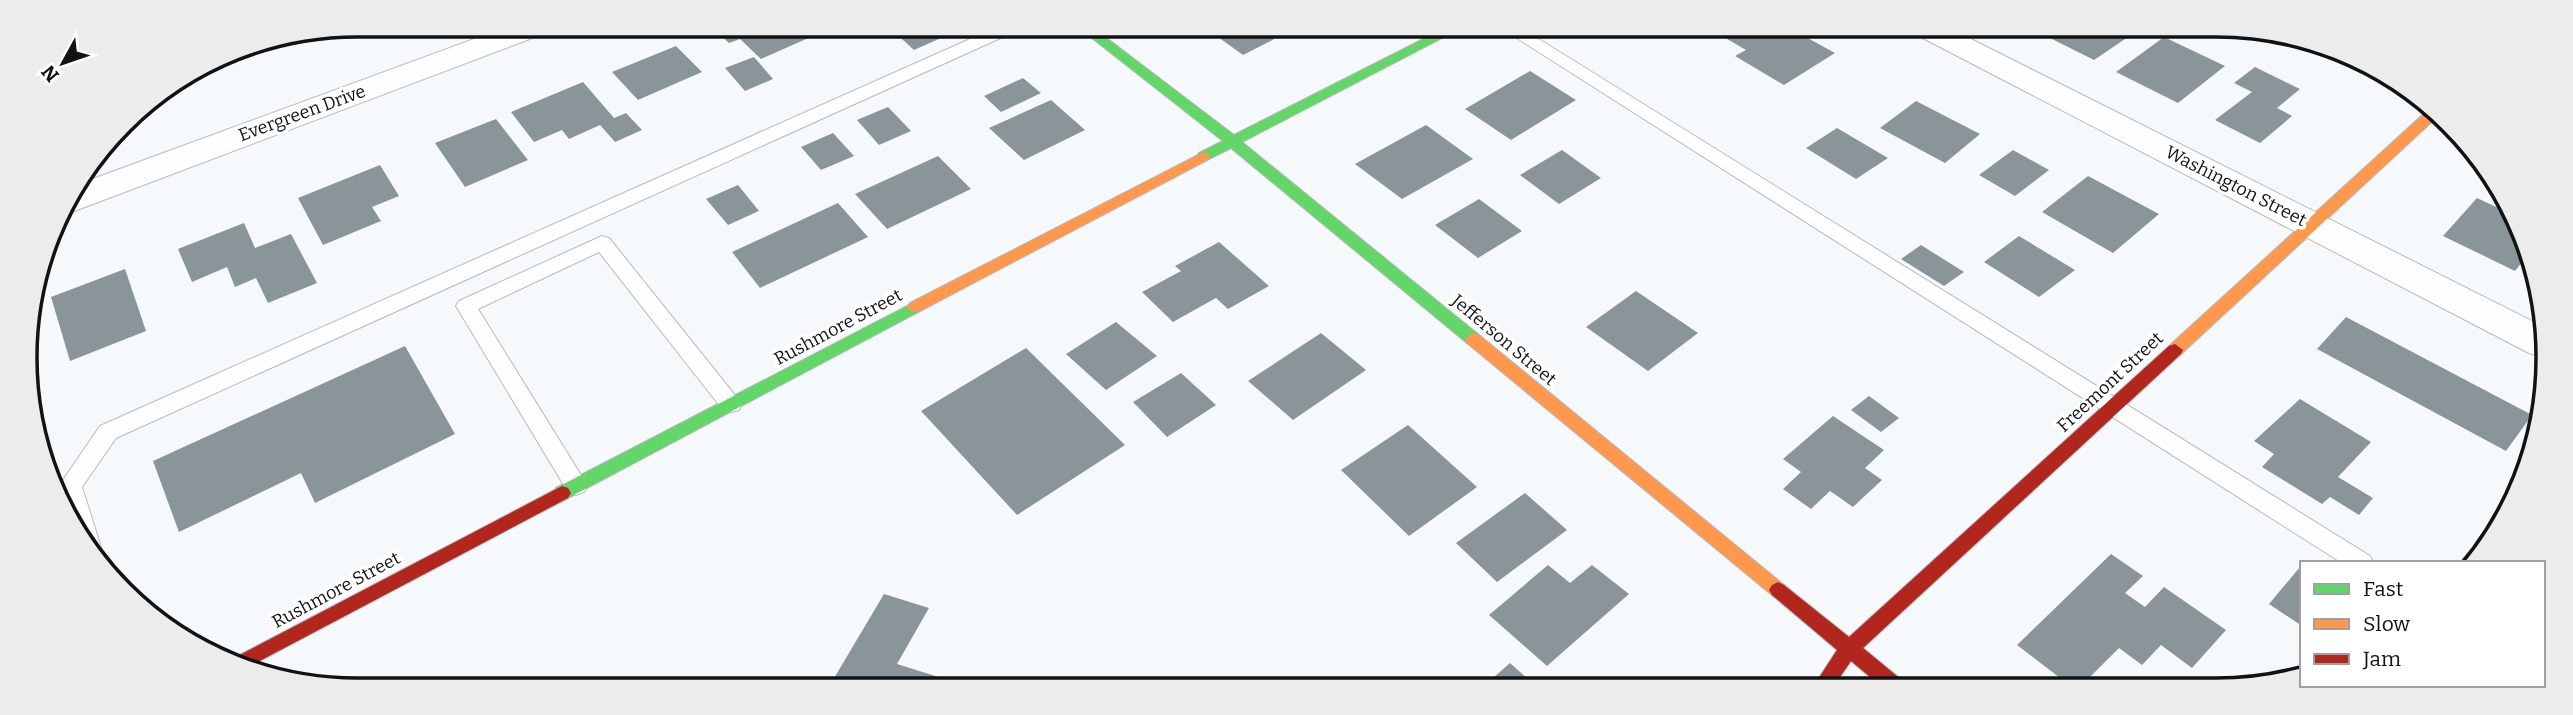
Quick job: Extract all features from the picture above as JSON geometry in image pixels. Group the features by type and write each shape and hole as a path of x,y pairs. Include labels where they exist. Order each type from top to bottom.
{"street":[{"name":"Evergreen Drive","path":"81,196 483,37"},
{"name":"Jefferson Street","path":"1097,37 1232,141 1884,678"},
{"name":"Rushmore Street","path":"247,658 1232,141 1437,37"},
{"name":"Washington Street","path":"1944,37 2536,340"},
{"name":"Freemont Street","path":"1828,678 1848,650 2428,117"}],"lane":[{"path":"80,518 70,486 108,432 988,37"},
{"path":"1522,37 2359,561"},
{"path":"576,486 466,306 603,243 731,404"}],"building":[{"path":"722,37 811,37 761,59 740,39 729,43"},
{"path":"900,37 943,37 914,50"},
{"path":"1218,37 1278,37 1243,55"},
{"path":"1806,37 1835,53 1784,85 1735,56 1746,50 1727,39"},
{"path":"2048,37 2128,37 2094,60"},
{"path":"2164,37 2225,66 2178,103 2116,72"},
{"path":"676,46 702,72 638,100 612,72"},
{"path":"754,57 773,79 745,91 725,68"},
{"path":"2255,67 2300,89 2277,108 2292,116 2260,143 2215,120 2252,92 2234,83"},
{"path":"1530,71 1576,100 1511,140 1465,109"},
{"path":"1023,78 1041,93 1001,112 984,96"},
{"path":"583,82 614,118 626,113 642,130 615,142 600,125 569,139 562,130 534,142 511,112"},
{"path":"1051,100 1085,130 1024,160 989,128"},
{"path":"1916,101 1980,134 1945,163 1880,128"},
{"path":"888,107 911,131 879,145 857,120"},
{"path":"496,119 528,160 465,187 435,143"},
{"path":"1426,125 1473,159 1402,199 1355,164"},
{"path":"1837,128 1888,158 1856,179 1806,148"},
{"path":"833,133 854,156 821,170 801,147"},
{"path":"1562,150 1601,178 1559,204 1520,175"},
{"path":"2013,150 2049,170 2015,196 1979,175"},
{"path":"938,156 971,189 887,229 855,194"},
{"path":"380,165 399,196 372,207 381,221 323,245 298,198"},
{"path":"2088,176 2159,214 2113,253 2042,212"},
{"path":"738,185 759,211 728,225 706,199"},
{"path":"2477,198 2499,208 2522,263 2515,271 2443,236"},
{"path":"1479,199 1522,231 1478,258 1435,225"},
{"path":"838,203 868,237 760,288 732,252"},
{"path":"244,223 255,248 291,234 317,283 268,303 256,278 235,287 227,267 192,282 178,249"},
{"path":"2019,236 2075,270 2039,297 1984,262"},
{"path":"1219,242 1269,286 1228,309 1216,298 1173,322 1142,292 1181,271 1175,266"},
{"path":"1921,245 1964,272 1944,286 1901,259"},
{"path":"125,269 146,331 70,361 51,297"},
{"path":"1636,291 1698,333 1648,371 1586,327"},
{"path":"2346,317 2531,414 2531,417 2506,451 2317,349"},
{"path":"1116,322 1157,356 1106,390 1066,354"},
{"path":"1321,333 1366,370 1293,420 1248,381"},
{"path":"405,346 455,434 315,503 301,473 179,532 153,461"},
{"path":"1026,348 1125,445 1017,515 921,411"},
{"path":"1181,373 1216,405 1167,437 1133,402"},
{"path":"1869,396 1899,418 1881,432 1851,410"},
{"path":"2300,399 2371,442 2338,477 2373,498 2359,515 2330,497 2322,504 2262,467 2274,454 2254,441"},
{"path":"1833,416 1884,450 1865,468 1882,480 1853,507 1830,491 1811,509 1783,489 1801,472 1783,459"},
{"path":"1408,425 1477,487 1409,536 1341,470"},
{"path":"1525,493 1567,530 1497,582 1456,543"},
{"path":"2111,554 2143,576 2125,593 2145,607 2164,587 2226,630 2192,668 2161,645 2142,665 2119,648 2089,678 2060,678 2017,645"},
{"path":"1548,565 1570,583 1592,565 1629,594 1547,666 1489,615"},
{"path":"2300,567 2300,625 2269,604"},
{"path":"884,594 929,608 897,664 942,678 834,678"},
{"path":"1510,663 1527,678 1493,678"}],"traffic: fast":[{"path":"1097,37 1232,141 1473,339"},
{"path":"1204,156 1437,37"},
{"path":"562,493 915,307"}],"traffic: slow":[{"path":"2175,350 2428,117"},
{"path":"915,307 1204,156"},
{"path":"1473,339 1778,590"}],"traffic: jam":[{"path":"1828,678 1848,650 2175,350"},
{"path":"247,658 562,493"},
{"path":"1778,590 1885,678"}]}
